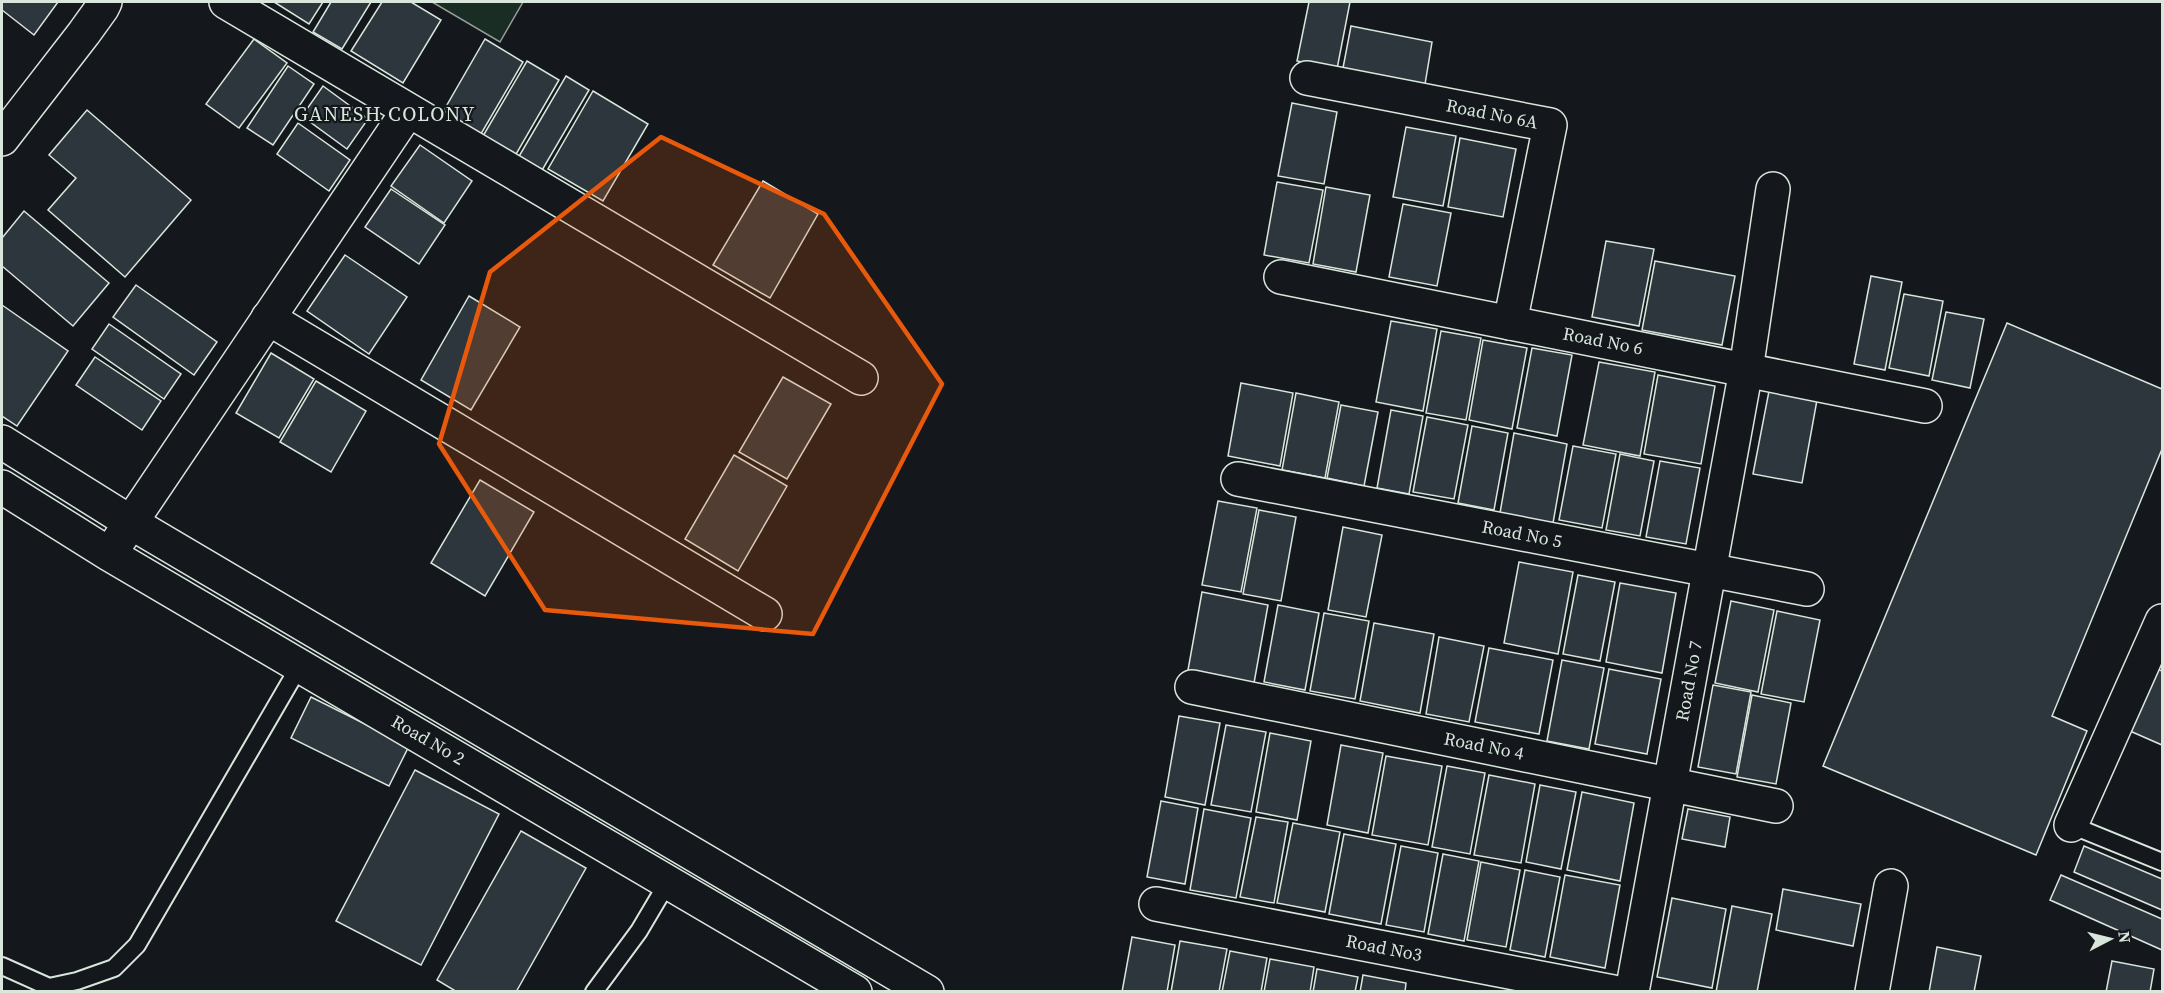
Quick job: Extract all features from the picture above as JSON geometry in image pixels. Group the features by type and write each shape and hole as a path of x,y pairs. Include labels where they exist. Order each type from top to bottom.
{"street":[{"path":"2,139 84,33 105,2"},
{"path":"226,2 861,378"},
{"name":"Road No 6A","path":"1307,78 1550,125 1510,323"},
{"path":"109,554 408,111"},
{"name":"Road No 7","path":"1632,992 1746,370 1773,189"},
{"name":"Road No 6","path":"1281,277 1925,406"},
{"path":"268,318 765,614"},
{"path":"2,442 130,522 927,992"},
{"name":"Road No 5","path":"1238,479 1807,589"},
{"name":"Road No 2","path":"2,487 109,554 855,992"},
{"path":"2071,825 2163,621"},
{"name":"Road No 4","path":"1192,687 1776,806"},
{"path":"1872,992 1891,886"},
{"name":"Road No3","path":"1156,904 1613,992"}],"lane":[{"path":"2,966 49,987 77,981 114,968 137,945 300,665"},
{"path":"2071,825 2163,862"},
{"path":"594,992 639,931 668,882"}],"highlighted area":[{"path":"661,137 824,214 942,384 813,634 545,610 439,444 490,272"}],"green space":[{"path":"432,2 523,2 500,42"}],"building":[{"path":"2,2 58,2 34,35 2,10"},
{"path":"274,2 323,2 309,24"},
{"path":"331,2 371,2 342,49 313,32"},
{"path":"382,2 411,2 441,20 403,83 351,51"},
{"path":"1309,2 1350,2 1337,69 1297,61"},
{"path":"1351,26 1432,42 1425,84 1343,68"},
{"path":"254,39 287,63 239,128 206,104"},
{"path":"485,39 523,62 478,139 440,117"},
{"path":"527,61 559,80 515,156 483,136"},
{"path":"288,66 314,84 273,145 247,128"},
{"path":"566,76 589,90 541,172 518,158"},
{"path":"323,86 368,119 347,149 302,116"},
{"path":"593,91 648,124 603,201 548,169"},
{"path":"1292,103 1337,112 1324,184 1278,176"},
{"path":"87,110 191,200 125,277 48,210 76,178 49,155"},
{"path":"298,123 350,160 329,191 277,154"},
{"path":"1406,127 1456,136 1443,206 1393,197"},
{"path":"1460,138 1516,149 1503,217 1448,207"},
{"path":"420,145 472,181 444,223 391,186"},
{"path":"763,181 818,214 770,298 713,265"},
{"path":"1277,182 1323,190 1309,263 1264,255"},
{"path":"1326,187 1370,195 1356,272 1313,264"},
{"path":"391,189 445,225 419,264 365,227"},
{"path":"1403,204 1451,213 1437,286 1389,277"},
{"path":"24,211 109,283 73,326 2,266 2,238"},
{"path":"1606,241 1654,249 1639,326 1592,317"},
{"path":"345,255 407,297 369,354 307,311"},
{"path":"1655,261 1735,276 1722,345 1642,330"},
{"path":"1871,276 1902,282 1885,370 1854,364"},
{"path":"136,285 217,342 194,375 113,317"},
{"path":"1904,294 1943,301 1929,376 1889,368"},
{"path":"469,296 520,327 471,410 421,380"},
{"path":"2,305 68,351 17,426 2,416"},
{"path":"1946,312 1984,319 1970,388 1932,380"},
{"path":"1391,321 1437,329 1423,411 1376,402"},
{"path":"2007,323 2162,389 2162,449 2052,716 2087,731 2036,855 1823,766"},
{"path":"109,324 181,374 164,399 92,349"},
{"path":"1441,331 1481,338 1466,420 1426,413"},
{"path":"1483,340 1527,348 1512,429 1469,420"},
{"path":"1532,348 1572,355 1557,436 1517,428"},
{"path":"271,353 314,379 279,438 236,413"},
{"path":"95,357 161,401 142,430 76,385"},
{"path":"1599,362 1655,372 1640,456 1583,445"},
{"path":"1658,375 1715,386 1701,464 1644,454"},
{"path":"783,377 831,404 787,479 739,452"},
{"path":"316,381 366,411 331,472 280,442"},
{"path":"1241,383 1293,393 1280,466 1228,456"},
{"path":"1769,391 1817,400 1802,483 1753,474"},
{"path":"1296,393 1339,402 1325,478 1282,470"},
{"path":"1341,405 1378,412 1364,486 1327,478"},
{"path":"1391,410 1423,416 1409,494 1377,488"},
{"path":"1427,417 1468,425 1454,499 1413,492"},
{"path":"1472,426 1508,433 1494,510 1458,503"},
{"path":"1514,433 1567,444 1553,523 1500,513"},
{"path":"1573,446 1616,454 1602,528 1559,520"},
{"path":"1620,454 1654,461 1640,536 1606,530"},
{"path":"734,455 787,486 738,571 685,539"},
{"path":"1660,461 1700,468 1686,544 1646,537"},
{"path":"480,480 534,512 485,596 431,563"},
{"path":"1218,501 1257,508 1241,592 1202,585"},
{"path":"1259,510 1296,517 1281,601 1243,594"},
{"path":"1343,527 1382,535 1366,617 1328,610"},
{"path":"1519,562 1573,572 1558,654 1504,643"},
{"path":"1578,575 1615,582 1600,661 1563,654"},
{"path":"1620,583 1676,593 1662,673 1606,662"},
{"path":"1202,592 1268,605 1254,683 1188,670"},
{"path":"1731,601 1774,610 1758,692 1715,683"},
{"path":"1278,605 1319,613 1305,690 1264,682"},
{"path":"1777,611 1820,620 1804,702 1761,694"},
{"path":"1324,613 1369,621 1355,699 1310,691"},
{"path":"1374,623 1434,634 1420,713 1360,701"},
{"path":"1439,637 1484,646 1469,722 1426,714"},
{"path":"1489,648 1553,660 1539,734 1475,722"},
{"path":"1562,660 1604,668 1589,749 1547,741"},
{"path":"2155,668 2162,671 2162,745 2130,731"},
{"path":"1609,669 1661,679 1647,754 1595,744"},
{"path":"1713,685 1751,692 1736,774 1698,767"},
{"path":"1752,695 1791,703 1776,784 1737,777"},
{"path":"311,697 409,746 389,786 291,738"},
{"path":"1179,716 1220,723 1205,805 1165,797"},
{"path":"1226,725 1266,732 1251,812 1211,805"},
{"path":"1270,733 1311,741 1297,820 1256,812"},
{"path":"1341,745 1383,753 1368,833 1327,825"},
{"path":"1386,756 1442,766 1428,845 1372,835"},
{"path":"1447,766 1485,773 1470,854 1432,847"},
{"path":"415,770 499,814 421,965 336,921"},
{"path":"1489,775 1535,784 1521,863 1474,855"},
{"path":"1540,785 1576,792 1561,869 1526,862"},
{"path":"1582,792 1634,803 1620,881 1567,870"},
{"path":"1161,801 1198,808 1185,884 1147,877"},
{"path":"1204,809 1251,818 1236,898 1190,890"},
{"path":"1688,809 1730,817 1725,847 1682,839"},
{"path":"1256,817 1288,822 1274,903 1240,897"},
{"path":"1293,823 1340,832 1325,912 1277,903"},
{"path":"521,831 586,868 516,992 457,992 437,980"},
{"path":"1344,834 1396,844 1381,924 1329,914"},
{"path":"1401,846 1438,853 1424,932 1386,925"},
{"path":"2084,846 2162,879 2162,910 2074,872"},
{"path":"1443,854 1479,861 1464,941 1428,934"},
{"path":"1481,862 1520,870 1506,947 1467,940"},
{"path":"1525,870 1560,877 1545,957 1510,950"},
{"path":"1565,875 1620,885 1605,968 1550,957"},
{"path":"2061,875 2162,919 2162,950 2050,900"},
{"path":"1783,889 1861,904 1853,946 1776,930"},
{"path":"1672,898 1726,909 1712,988 1657,977"},
{"path":"1732,906 1772,914 1757,992 1716,992"},
{"path":"1132,937 1175,945 1167,992 1122,992"},
{"path":"1180,941 1227,949 1219,992 1171,992"},
{"path":"1937,947 1981,956 1974,992 1929,992"},
{"path":"1230,951 1267,958 1261,992 1222,992"},
{"path":"1270,959 1314,967 1310,992 1264,992"},
{"path":"2112,961 2154,969 2150,992 2106,992"},
{"path":"1317,969 1358,977 1355,992 1313,992"},
{"path":"1363,975 1406,983 1405,992 1360,992"}],"district":[{"name":"GANESH COLONY","path":"385,114"}]}
